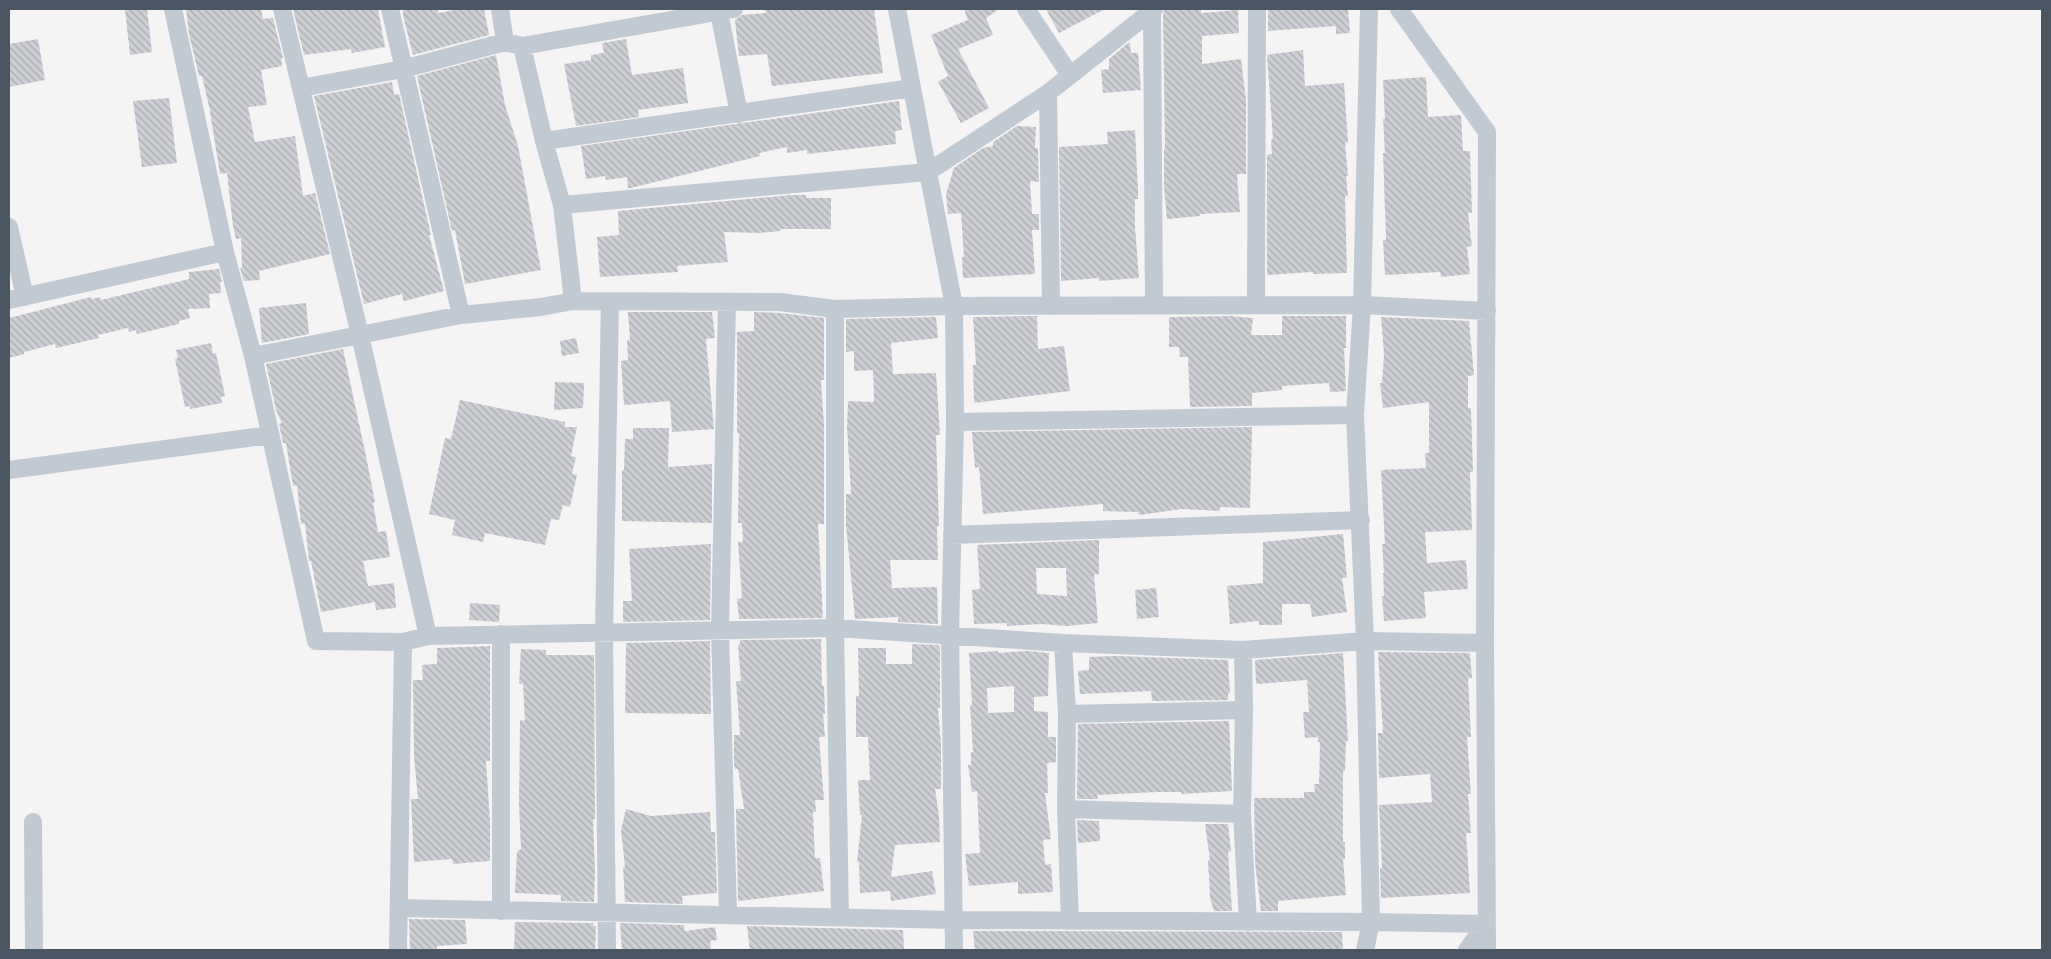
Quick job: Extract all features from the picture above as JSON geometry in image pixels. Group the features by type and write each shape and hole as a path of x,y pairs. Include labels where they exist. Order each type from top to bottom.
{"street":[{"path":"173,9 225,252 253,356 316,641 403,642 428,636 835,628 950,634 1063,643 1243,650 1365,640 1485,643"},
{"path":"282,9 360,335 428,636"},
{"path":"390,9 461,315"},
{"path":"500,9 514,44 562,205 574,301"},
{"path":"671,9 693,13"},
{"path":"1026,9 1070,76"},
{"path":"1256,304 1257,9"},
{"path":"1364,950 1371,922 1365,640 1355,415 1362,304 1369,9"},
{"path":"1399,9 1487,132 1486,950"},
{"path":"301,88 403,69 514,44 693,13 727,10 739,114"},
{"path":"562,205 928,172 1048,93 1153,10"},
{"path":"1153,10 1154,305"},
{"path":"902,12 912,88 954,306 950,634 954,950"},
{"path":"544,141 912,88"},
{"path":"1048,93 1051,306"},
{"path":"9,227 17,298 225,252"},
{"path":"253,356 461,315 541,307 574,301 780,302 835,309 954,306 1362,304 1487,311"},
{"path":"608,950 604,634 610,301"},
{"path":"727,302 720,631 728,914"},
{"path":"835,309 835,628 840,917"},
{"path":"954,422 1355,415"},
{"path":"9,470 270,435"},
{"path":"952,535 1361,520"},
{"path":"501,634 501,911"},
{"path":"398,950 403,642"},
{"path":"1063,643 1067,714 1066,809 1070,920"},
{"path":"1243,650 1242,814 1248,922"},
{"path":"1067,714 1244,710"},
{"path":"1066,809 1242,814"},
{"path":"33,822 34,950"},
{"path":"398,908 954,920 1486,924"},
{"path":"1467,950 1486,924"}],"building":[{"path":"125,9 147,9 152,52 130,55"},
{"path":"186,9 261,9 263,19 273,18 283,58 281,58 282,66 261,70 267,105 248,107 255,142 295,136 303,196 315,193 330,254 259,271 260,280 244,281 240,268 242,267 241,238 236,239 233,226 227,173 220,174 209,106 202,76 199,76 189,34"},
{"path":"293,9 378,9 385,47 352,53 351,49 304,55"},
{"path":"403,9 438,9 438,13 461,9 484,9 489,35 413,55"},
{"path":"874,9 883,73 772,86 767,54 739,56 735,20 742,15 766,13 765,10"},
{"path":"964,9 999,9 986,18 993,35 958,49 989,108 961,123 938,82 948,76 931,35 968,20"},
{"path":"1046,9 1105,9 1059,33"},
{"path":"1164,9 1201,9 1201,13 1238,10 1239,33 1202,36 1202,64 1241,59 1246,100 1246,174 1237,174 1240,212 1200,214 1200,216 1167,219 1164,188"},
{"path":"1268,9 1348,9 1350,33 1336,34 1336,26 1268,31"},
{"path":"38,39 45,80 9,87 9,44"},
{"path":"626,39 632,75 683,68 688,103 638,110 639,117 576,126 564,64 591,60 591,55 604,53 602,43"},
{"path":"1130,43 1131,53 1138,53 1141,90 1103,93 1101,70 1109,69 1109,59"},
{"path":"1303,50 1305,86 1344,83 1348,142 1345,143 1348,176 1346,176 1348,196 1345,196 1347,273 1313,274 1313,272 1267,275 1267,155 1272,154 1271,140 1273,139 1267,55"},
{"path":"496,55 505,105 518,146 541,270 465,284 455,230 452,231 417,76"},
{"path":"1426,77 1428,117 1461,115 1463,151 1470,151 1472,213 1468,213 1472,246 1467,247 1470,274 1441,277 1440,272 1385,275 1383,240 1386,240 1383,80"},
{"path":"392,82 394,95 399,94 431,235 429,235 444,291 404,301 402,294 364,304 314,96"},
{"path":"169,98 177,163 142,167 133,101"},
{"path":"899,101 902,130 895,131 896,144 807,154 807,150 787,153 787,147 759,153 760,156 631,188 628,188 627,177 606,180 605,176 586,179 581,146"},
{"path":"1017,126 1036,127 1035,148 1038,148 1039,182 1030,181 1032,214 1039,214 1039,230 1032,230 1035,274 963,278 962,257 964,257 961,213 948,214 946,194 954,168 983,148 993,146 993,142"},
{"path":"1135,130 1138,199 1135,199 1135,227 1139,278 1099,281 1099,278 1061,281 1059,147 1108,144 1107,132"},
{"path":"806,195 806,198 831,198 831,229 781,229 781,231 760,233 724,232 728,262 677,266 678,272 600,277 597,237 619,235 618,211"},
{"path":"219,269 222,282 220,282 221,293 209,294 210,308 188,309 190,318 179,321 179,324 137,334 136,330 129,332 128,328 98,335 99,338 56,348 55,344 9,358 9,318 91,297 92,299 100,297 101,300 189,279 189,272"},
{"path":"306,303 309,334 262,343 259,308"},
{"path":"628,312 712,312 715,338 706,339 714,429 672,432 670,401 624,405 621,361 628,360 627,340 630,340"},
{"path":"754,312 824,318 824,380 821,380 824,425 824,524 818,524 823,618 739,619 737,599 742,598 738,542 743,542 742,523 738,523 737,332 754,331"},
{"path":"1037,316 1038,349 1064,346 1070,391 974,403 973,365 976,365 973,317"},
{"path":"1230,316 1253,318 1251,335 1282,335 1282,316 1346,316 1346,348 1344,348 1346,391 1330,392 1329,383 1282,386 1282,390 1252,393 1252,406 1190,407 1188,357 1180,357 1179,347 1169,347 1169,317"},
{"path":"936,317 938,338 891,343 893,374 936,373 940,435 936,435 939,526 937,526 938,560 890,560 892,588 937,587 938,624 898,622 898,617 855,619 846,525 846,494 851,494 847,427 848,401 874,402 873,370 854,371 854,351 846,352 846,319"},
{"path":"1381,317 1469,321 1474,375 1468,376 1468,408 1471,408 1473,472 1470,472 1472,530 1425,532 1427,563 1466,560 1468,589 1424,592 1426,618 1384,621 1382,544 1385,544 1381,470 1426,468 1425,453 1429,453 1429,402 1383,408 1380,383 1382,383 1384,354"},
{"path":"576,338 579,353 562,356 560,341"},
{"path":"211,343 213,354 216,353 225,396 221,397 222,403 190,409 190,406 185,407 175,359 178,358 176,350"},
{"path":"343,349 375,502 373,503 378,532 386,531 390,557 363,561 368,586 394,583 396,608 376,610 375,602 321,612 311,561 309,561 305,523 301,524 297,485 293,486 286,443 283,443 279,424 282,423 276,410 266,364"},
{"path":"555,382 584,383 583,408 554,410"},
{"path":"460,400 565,422 565,427 577,427 571,456 576,457 572,474 577,475 570,507 563,505 559,520 551,519 545,545 485,533 483,542 452,535 455,520 429,514 445,438 451,439"},
{"path":"1252,427 1250,508 1220,507 1220,511 1182,509 1139,515 1138,512 1103,511 1103,504 983,514 979,467 975,468 972,432"},
{"path":"633,428 669,428 668,467 712,464 712,523 622,521 622,470 624,470 625,439 633,439"},
{"path":"1343,534 1347,578 1342,578 1347,612 1312,617 1310,604 1282,604 1282,625 1259,625 1259,621 1230,624 1227,586 1263,583 1263,542"},
{"path":"1099,540 1099,574 1094,574 1098,623 1067,626 1041,624 1007,626 1007,623 974,624 972,590 980,589 977,545","holes":["1036,568 1066,568 1067,596 1037,594"]},
{"path":"711,544 710,620 623,622 623,601 632,601 629,549"},
{"path":"1156,588 1159,617 1137,619 1135,590"},
{"path":"470,603 500,605 499,622 469,620"},
{"path":"821,639 825,737 819,737 824,800 815,800 816,812 813,812 815,858 820,858 824,891 738,901 736,809 744,809 738,769 735,769 734,765 734,735 740,735 736,681 741,681 738,645 740,640"},
{"path":"710,641 711,714 625,713 626,643"},
{"path":"912,644 938,645 940,648 940,708 938,708 941,744 941,789 935,789 940,842 895,845 891,877 932,871 936,894 891,901 890,891 860,893 859,862 857,862 862,815 860,815 858,780 870,780 868,737 856,737 856,696 859,696 858,648 886,648 886,664 912,664"},
{"path":"490,646 490,761 486,761 490,821 490,861 453,864 452,859 414,862 411,799 418,799 414,756 413,680 423,680 422,665 437,664 437,648"},
{"path":"521,649 546,650 546,655 594,655 594,902 561,901 561,895 515,893 517,852 521,849 519,804 520,720 525,721 523,684 519,684"},
{"path":"1027,651 1049,653 1048,696 1034,697 1034,711 1048,712 1048,737 1056,737 1056,762 1047,763 1048,793 1045,793 1051,839 1043,840 1045,865 1051,864 1053,892 1018,894 1018,882 969,886 965,854 980,853 977,791 972,792 968,765 971,765 971,752 973,752 969,653","holes":["1014,686 1014,712 988,713 987,688"]},
{"path":"1378,652 1470,653 1472,678 1468,678 1471,737 1467,737 1471,794 1468,794 1471,833 1466,833 1470,893 1381,898 1380,868 1382,868 1379,805 1432,802 1430,774 1379,778 1378,733 1383,733"},
{"path":"1343,653 1348,741 1346,741 1345,771 1343,771 1343,842 1345,842 1345,859 1343,859 1346,895 1278,901 1278,911 1261,911 1255,863 1254,798 1304,798 1304,792 1315,792 1314,784 1319,784 1320,742 1318,742 1318,737 1305,738 1303,712 1309,712 1307,680 1256,684 1255,660"},
{"path":"1116,656 1228,660 1230,693 1228,693 1228,700 1152,701 1151,691 1080,694 1078,671 1089,670 1089,657"},
{"path":"1229,721 1232,791 1097,795 1098,799 1077,799 1078,724"},
{"path":"626,809 651,816 710,812 711,832 715,832 717,893 682,896 683,904 625,902 623,867 625,867 621,830"},
{"path":"1077,820 1099,821 1100,841 1078,843"},
{"path":"1205,824 1228,824 1231,851 1228,852 1232,911 1214,911 1210,898 1208,860 1210,860"},
{"path":"409,919 465,920 467,944 437,946 437,950 410,950"},
{"path":"515,922 593,923 593,926 596,926 595,950 514,950"},
{"path":"620,923 684,925 685,931 715,927 717,940 710,941 711,950 622,950"},
{"path":"747,926 903,930 904,950 750,950"},
{"path":"973,931 1342,932 1343,950 975,950"}]}
